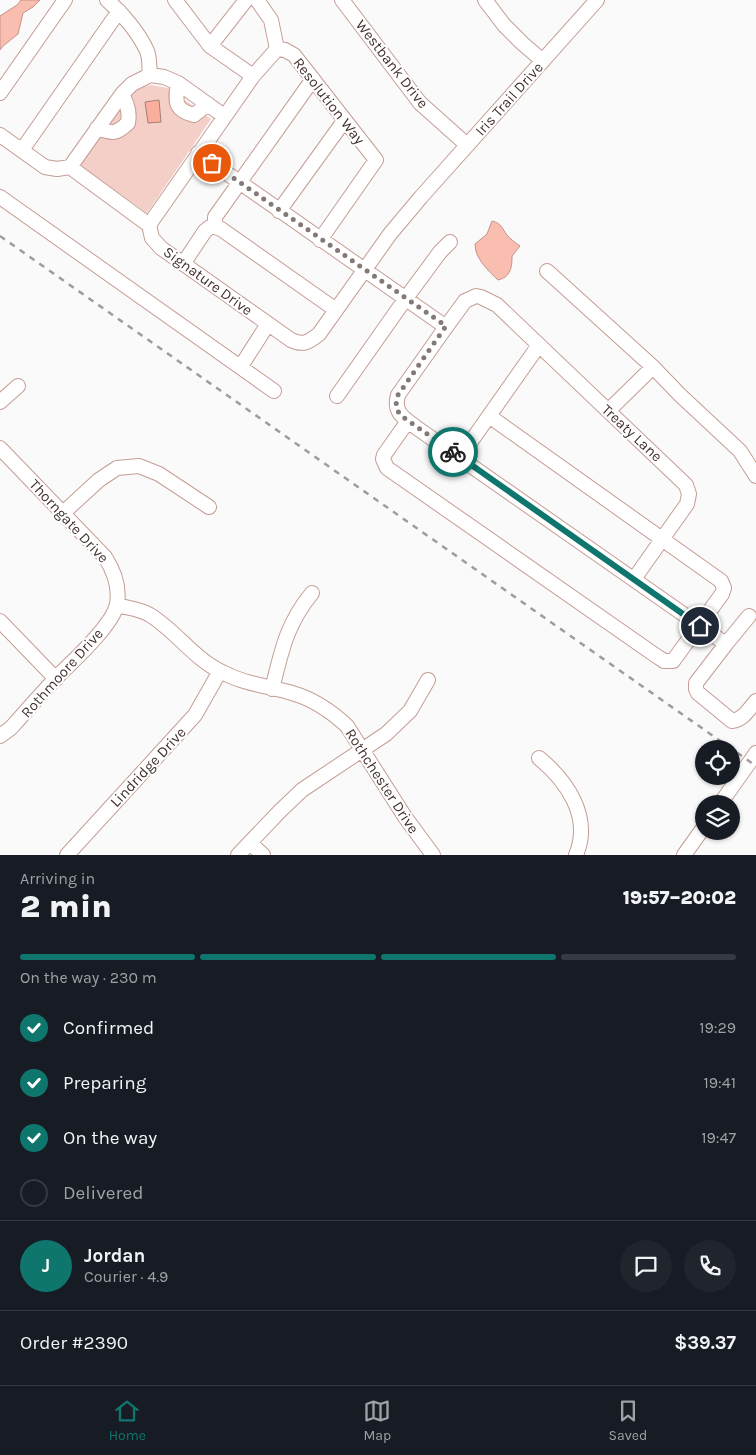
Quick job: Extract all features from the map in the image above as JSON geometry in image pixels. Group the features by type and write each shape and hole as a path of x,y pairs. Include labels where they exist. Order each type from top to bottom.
{"street":[{"path":"0,93 65,0"},
{"path":"107,0 119,11 148,52 150,75"},
{"path":"210,46 246,0"},
{"path":"149,225 224,116 253,76 277,48 271,20 257,0"},
{"name":"Westbank Drive","path":"342,0 420,103 467,145"},
{"path":"485,0 504,25 543,61"},
{"name":"Iris Trail Drive","path":"301,344 308,342 319,334 364,269 420,197 597,0"},
{"path":"179,2 210,46 253,76"},
{"path":"22,150 119,11"},
{"name":"Resolution Way","path":"277,48 294,55 376,160 320,240"},
{"path":"0,135 45,167 51,169 70,168 122,94 132,84 150,75 164,77 178,83 224,116"},
{"path":"215,227 216,217 313,79"},
{"path":"178,83 177,106 184,113 194,115 208,104"},
{"path":"97,128 109,133 119,131 128,123 127,105 122,94"},
{"path":"279,211 344,121"},
{"path":"198,153 320,240 446,326 398,395 396,408 400,415 723,641"},
{"name":"Signature Drive","path":"70,168 149,225 154,242 182,264 291,340 301,344"},
{"path":"0,197 274,391"},
{"path":"182,264 205,231 210,227 215,227 336,310"},
{"path":"337,396 406,298 440,252 450,242"},
{"path":"547,271 740,451 756,476"},
{"name":"Treaty Lane","path":"446,326 465,301 476,296 485,298 497,305 686,485 689,494 687,504 634,579"},
{"path":"241,366 268,324"},
{"path":"460,457 539,345"},
{"path":"608,410 652,367"},
{"path":"0,402 18,386"},
{"path":"408,421 384,455 383,459 387,468 664,661 673,661 722,594 724,588 721,580 489,416"},
{"name":"Thorngate Drive","path":"0,448 105,557 115,576 117,605"},
{"path":"63,514 99,480 117,468 139,466 159,474 209,508"},
{"path":"272,689 290,625 301,606 312,593"},
{"name":"Rothchester Drive","path":"117,605 153,617 198,656 220,672 236,679 293,693 322,706 347,726 405,817 433,855"},
{"name":"Rothmoore Drive","path":"0,736 10,728 103,627 117,605"},
{"path":"749,616 723,641 696,683 696,689 698,694 732,721 741,718 756,701"},
{"path":"0,621 56,679"},
{"name":"Lindridge Drive","path":"67,855 195,716 220,672"},
{"path":"238,855 302,790 386,734 410,711 428,680"},
{"path":"726,795 756,754"},
{"path":"539,758 568,789 577,807 581,828 576,855"},
{"path":"684,855 695,840"},
{"path":"250,843 263,855"}],"shaded area":[{"path":"21,0 40,0 23,13 18,34 0,50 0,16 17,5"},
{"path":"151,85 168,88 211,119 147,213 80,165 120,104 134,89"},
{"path":"492,221 499,224 508,236 520,246 512,256 511,268 508,274 506,277 498,280 477,255 475,244 487,234"}],"building":[{"path":"159,100 161,122 148,123 145,102"}],"railway":[{"path":"0,236 756,766"}],"way so far":[{"path":"212,163 446,326 398,395 396,408 400,415 453,452"}],"route":[{"path":"453,452 700,626"}]}
